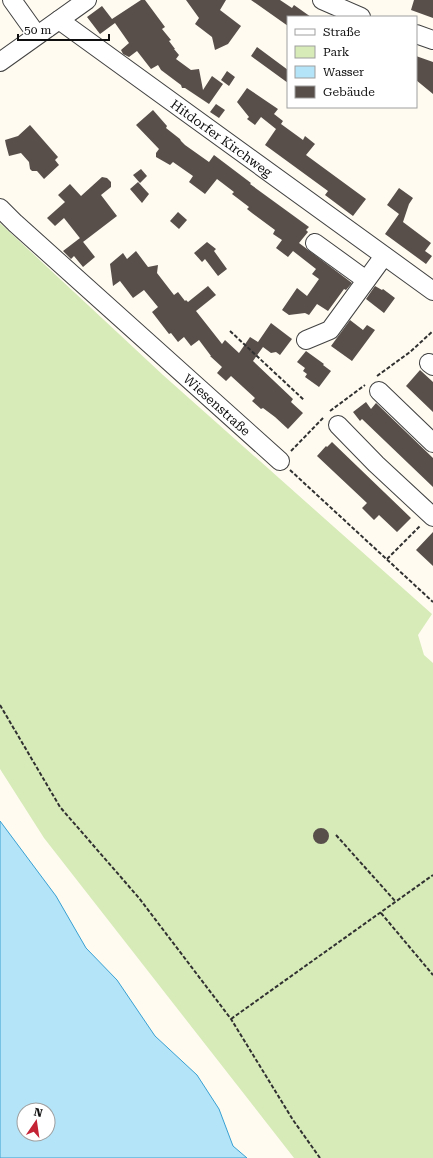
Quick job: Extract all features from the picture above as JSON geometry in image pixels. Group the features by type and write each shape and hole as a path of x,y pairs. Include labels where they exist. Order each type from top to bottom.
{"street":[{"path":"12,0 37,35"},
{"path":"0,62 87,0"},
{"path":"322,0 358,16"},
{"name":"Hitdorfer Kirchweg","path":"59,20 433,291"},
{"path":"417,34 433,40"},
{"name":"Wiesenstraße","path":"0,208 280,461"},
{"path":"315,243 366,280"},
{"path":"306,340 330,330 384,256"},
{"path":"375,383 433,443"},
{"path":"338,425 376,464 432,516"}],"path":[{"path":"230,331 304,400"},
{"path":"433,331 375,383 336,406 280,461 433,602"},
{"path":"387,559 432,516"},
{"path":"0,705 60,807 139,898 231,1019 293,1120 320,1158"},
{"path":"336,835 396,902"},
{"path":"231,1019 381,914 433,875"},
{"path":"381,914 433,975"}],"green space":[{"path":"0,223 163,375 432,614 418,635 424,655 433,663 433,1158 294,1158 44,838 0,769"}],"water":[{"path":"0,821 56,896 86,948 117,980 155,1036 197,1075 219,1109 233,1146 247,1158 0,1158"}],"building":[{"path":"141,0 145,0 165,27 162,29 171,40 169,41 179,55 176,59 191,70 199,69 203,90 212,76 223,84 209,104 185,88 182,88 181,85 161,70 158,65 151,69 137,51 129,57 123,54 121,50 129,43 115,23 100,34 87,17 102,6 112,19"},
{"path":"186,0 226,0 220,10 241,26 228,44 215,50 212,37 195,24 199,18"},
{"path":"251,0 280,0 292,8 294,5 310,16 287,16 287,25"},
{"path":"414,0 433,0 433,18 411,10"},
{"path":"257,47 287,69 287,82 251,56"},
{"path":"417,56 433,62 433,94 417,81"},
{"path":"227,71 235,77 229,86 221,80"},
{"path":"247,88 278,109 274,114 283,121 281,124 303,140 305,136 315,144 306,155 366,199 353,216 325,195 328,191 265,145 276,129 261,117 255,125 247,119 249,117 237,102"},
{"path":"216,104 225,110 219,118 210,112"},
{"path":"153,110 167,126 166,128 185,145 209,162 214,155 251,183 250,184 309,227 306,230 308,232 299,243 352,283 346,290 344,289 328,311 317,304 309,315 305,313 289,315 282,310 297,288 307,296 319,279 312,274 316,269 293,251 288,257 276,248 282,240 273,234 275,230 247,209 249,207 232,194 234,192 217,179 205,194 189,182 193,176 173,162 170,165 156,157 156,153 159,149 136,125"},
{"path":"30,125 58,157 55,160 59,165 44,179 37,171 32,171 30,169 29,162 21,153 9,156 6,145 5,140 18,136"},
{"path":"141,169 147,176 140,183 133,175"},
{"path":"102,177 107,178 111,182 111,187 101,195 117,216 83,242 64,218 55,226 47,218 65,202 58,195 70,184 81,196"},
{"path":"138,182 149,194 142,203 130,189"},
{"path":"399,188 413,198 409,204 403,222 431,243 425,251 432,256 426,264 385,234 399,214 387,205"},
{"path":"178,212 187,220 179,229 170,221"},
{"path":"80,238 95,257 83,267 74,256 71,259 63,251"},
{"path":"207,242 216,249 214,251 227,269 218,276 205,259 202,262 194,253"},
{"path":"136,251 148,267 158,265 157,273 174,295 178,292 185,301 186,300 188,302 208,286 216,295 196,311 222,344 225,340 239,353 250,337 258,342 271,323 292,339 280,355 276,352 271,353 263,347 253,361 293,399 291,402 303,413 288,429 275,417 263,408 261,409 252,401 255,398 231,376 226,381 217,373 222,367 210,356 199,340 191,346 184,337 178,342 171,333 169,334 152,312 158,307 144,290 133,298 120,281 113,286 110,264 123,253 127,259"},
{"path":"375,286 382,290 383,289 395,298 384,313 366,299"},
{"path":"350,320 363,330 367,325 375,330 352,361 331,346"},
{"path":"306,351 331,371 319,387 305,377 307,374 303,371 305,368 297,362"},
{"path":"420,370 433,382 433,412 406,386"},
{"path":"366,402 371,409 376,403 433,458 433,487 362,419 360,421 353,412"},
{"path":"332,442 411,518 397,532 379,515 374,520 362,508 367,503 317,456"},
{"path":"433,532 433,566 416,550"},
{"path":"321,828 327,830 329,836 327,842 321,844 315,842 313,836 315,830"}]}
